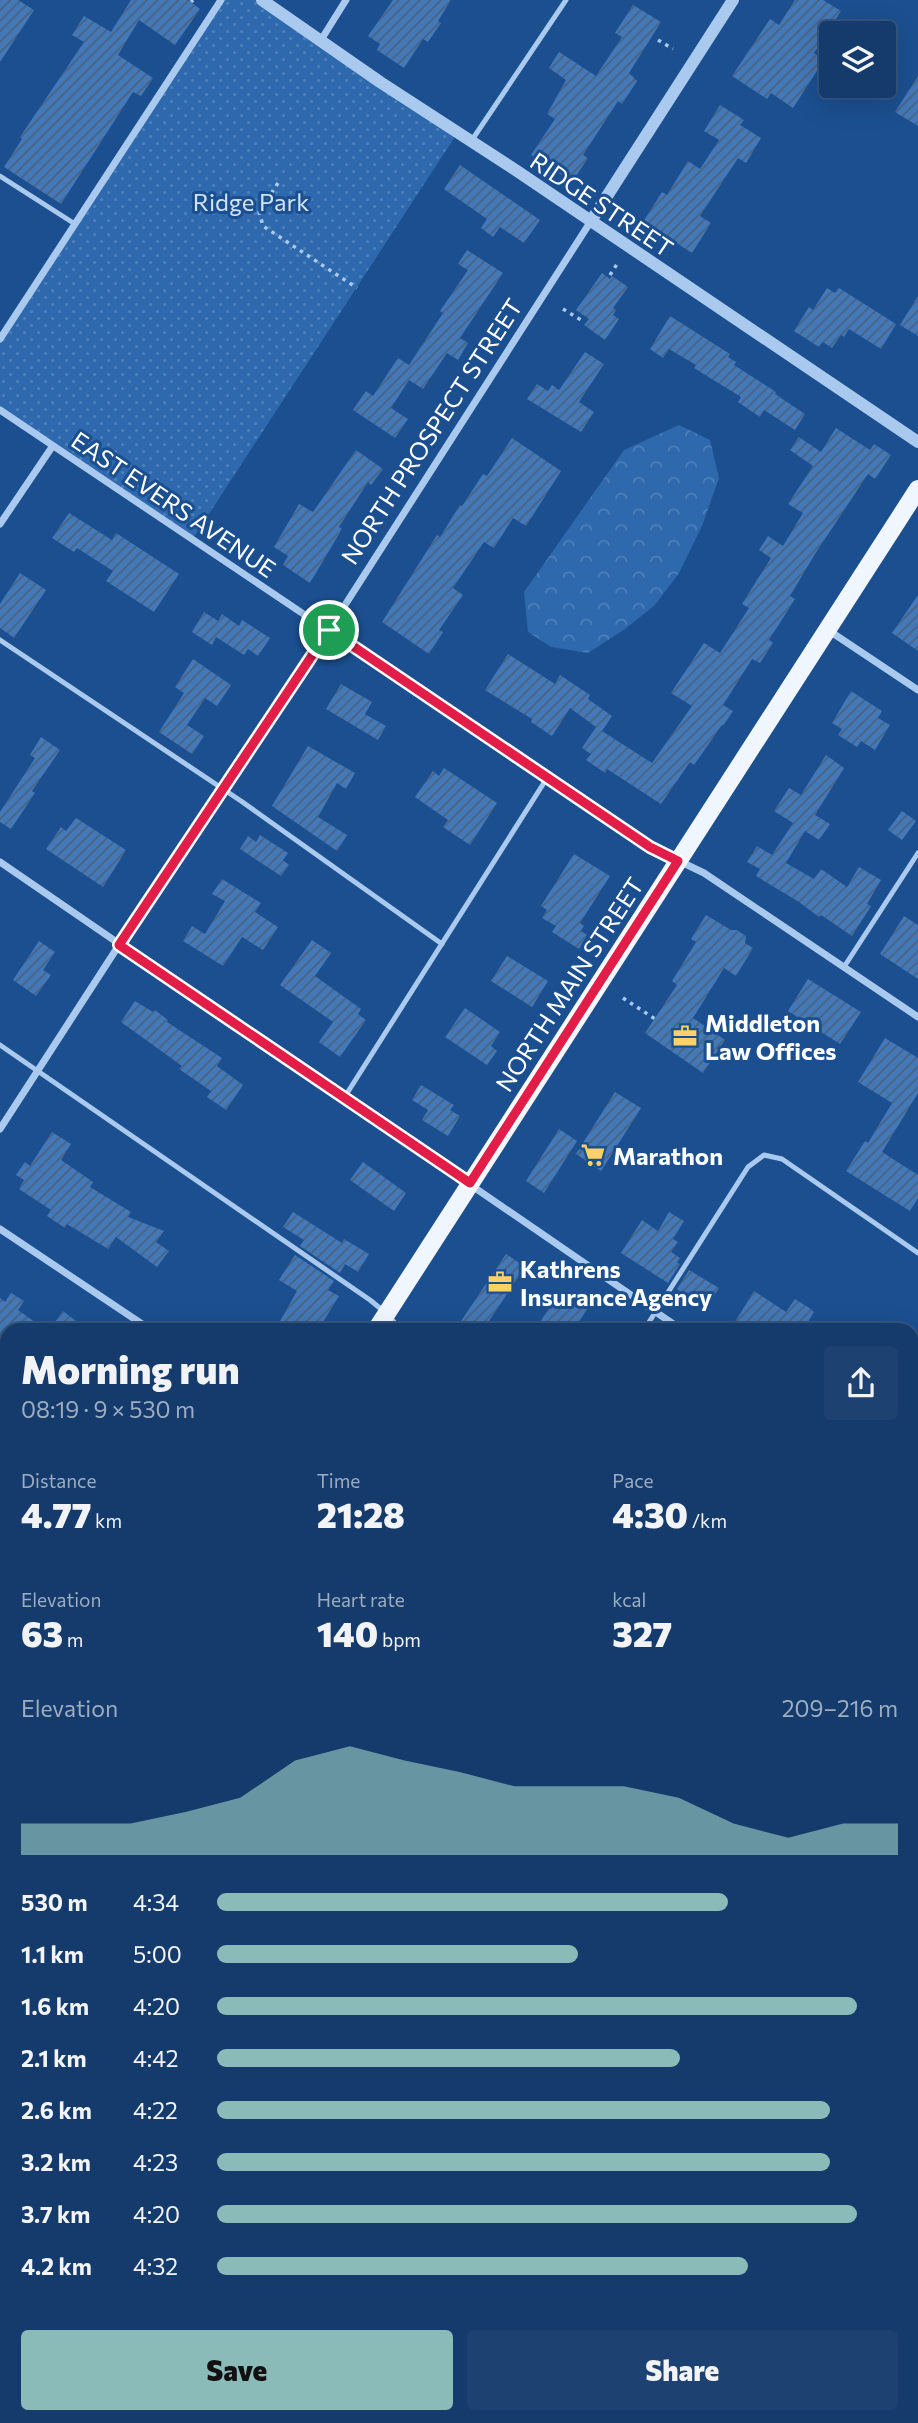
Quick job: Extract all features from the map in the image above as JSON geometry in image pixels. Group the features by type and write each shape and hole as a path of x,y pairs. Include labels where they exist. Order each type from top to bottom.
{"main road":[{"name":"NORTH MAIN STREET","path":"380,1323 918,489"}],"street":[{"path":"0,338 221,0"},
{"name":"RIDGE STREET","path":"262,0 918,442"},
{"path":"321,40 346,0"},
{"name":"NORTH PROSPECT STREET","path":"0,1129 329,630 733,0"},
{"name":"EAST EVERS AVENUE","path":"0,410 650,847 708,876 918,1017"},
{"path":"0,524 52,447"},
{"path":"828,630 918,690"},
{"path":"0,862 672,1323"},
{"path":"0,1229 141,1323"}],"lane":[{"path":"472,141 566,0"},
{"path":"0,176 75,223"},
{"path":"0,640 222,789 442,944"},
{"path":"344,1098 547,778"},
{"path":"844,967 918,853"},
{"path":"0,1045 386,1313 395,1323"},
{"path":"648,1323 748,1167 764,1156 782,1159 918,1253"}],"path":[{"path":"658,40 673,49"},
{"path":"278,183 259,212 262,226 357,288"},
{"path":"610,275 620,261"},
{"path":"563,309 581,320"},
{"path":"623,998 655,1018"}],"green space":[{"name":"Ridge Park","path":"221,0 262,0 458,132 192,540 0,410 0,338"},
{"path":"679,425 710,440 719,478 702,526 679,573 655,605 588,653 551,647 528,632 524,592 624,450"}],"building":[{"path":"0,0 18,0 34,10 0,62"},
{"path":"131,0 188,0 200,9 175,45 139,20 118,55 153,78 141,96 133,92 61,204 4,167 22,139 20,137 84,42 72,35 84,16 111,32"},
{"path":"393,0 451,0 438,21 441,23 428,42 423,39 404,68 377,50 380,44 368,36"},
{"path":"795,0 823,0 841,11 835,21 819,21 819,45 814,53 819,56 819,68 793,108 771,93 767,99 732,76 770,19 779,25"},
{"path":"633,5 661,22 629,73 637,81 622,104 618,101 583,155 588,158 572,182 531,155 555,119 547,114 566,80 549,68 559,52 596,76 622,37 615,33"},
{"path":"918,76 918,126 895,112"},
{"path":"720,105 744,120 740,125 761,138 746,163 738,158 700,216 711,223 692,253 643,222 662,192 667,195 688,161 700,169 719,140 704,131"},
{"path":"460,165 540,220 524,243 500,227 493,237 481,228 487,219 444,189"},
{"path":"467,250 503,273 460,338 468,343 458,360 447,353 423,389 409,380 391,408 408,419 395,438 353,410 366,391 373,396 398,358 409,365 443,313 440,311 468,270 458,264"},
{"path":"602,273 628,287 613,308 616,310 613,315 619,319 605,340 584,325 589,319 576,310"},
{"path":"827,288 835,293 839,288 896,324 881,349 849,329 832,348 823,342 819,347 794,331 809,307 813,310"},
{"path":"918,296 918,336 900,325"},
{"path":"670,316 730,354 728,357 736,362 734,365 805,414 795,430 764,410 760,417 738,402 741,397 669,349 663,358 650,349"},
{"path":"585,352 604,364 579,402 594,412 581,432 527,399 537,384 548,391 552,385 559,390"},
{"path":"836,428 870,450 874,444 891,455 875,479 868,474 815,554 790,596 795,599 769,640 773,643 760,663 752,659 723,705 733,711 694,765 690,762 661,804 607,769 605,773 586,760 591,754 582,748 596,727 570,708 552,736 531,722 532,719 485,690 508,654 555,684 560,675 590,695 588,699 612,716 602,731 652,763 692,706 671,693 704,643 720,653 749,608 742,604 771,558 759,550 768,536 783,546 803,513 788,504 813,466 790,450 799,437 821,452"},
{"path":"512,438 561,471 526,526 513,518 494,548 484,542 453,588 463,595 439,630 443,632 429,654 382,622 437,535 440,537 460,505 462,506 483,474 487,476"},
{"path":"356,450 383,469 371,485 368,482 339,527 342,529 310,583 283,565 288,556 274,547 299,504 313,512"},
{"path":"69,513 112,540 116,533 179,574 154,612 106,581 113,571 77,548 74,552 52,538"},
{"path":"20,573 46,590 14,638 0,628 0,604"},
{"path":"918,595 918,651 892,633"},
{"path":"204,612 218,621 222,614 239,626 242,620 270,638 258,656 248,649 244,655 216,637 212,645 192,632"},
{"path":"193,659 231,685 217,706 205,698 187,725 204,736 192,754 159,732 184,693 175,687"},
{"path":"341,684 372,702 365,714 386,726 378,740 326,709"},
{"path":"851,691 882,711 878,718 890,725 875,750 861,741 857,747 838,735 842,729 832,723"},
{"path":"41,737 60,750 32,791 35,793 11,829 0,822 0,812 35,758 30,755"},
{"path":"308,746 355,773 346,789 337,783 318,817 347,835 337,851 272,806"},
{"path":"826,755 844,768 815,815 830,824 819,840 805,831 786,863 814,879 821,869 847,887 859,867 881,880 867,904 871,906 852,936 756,876 760,869 747,862 757,846 772,855 793,823 774,811 789,788 801,795"},
{"path":"444,768 497,803 470,845 443,827 448,820 415,797 433,771 439,776"},
{"path":"902,811 916,821 902,840 888,830"},
{"path":"76,818 126,850 103,887 46,849 61,827 66,831"},
{"path":"260,835 288,853 283,860 289,865 281,876 240,849 248,836 256,842"},
{"path":"574,854 610,876 580,923 584,926 581,931 587,935 579,949 552,932 556,926 542,918 547,910 541,906"},
{"path":"222,879 261,903 255,912 278,927 263,950 242,937 223,966 183,941 192,926 205,934 225,901 212,894"},
{"path":"706,915 746,936 745,943 753,948 736,976 724,968 693,1018 725,1040 703,1073 645,1033 677,985 672,981 696,942 691,939"},
{"path":"904,916 918,925 918,979 880,954"},
{"path":"312,940 331,953 315,976 361,1009 358,1014 366,1020 340,1057 319,1042 333,1022 280,985"},
{"path":"39,941 55,952 43,970 51,975 36,996 13,980"},
{"path":"507,956 548,981 532,1007 491,981"},
{"path":"808,979 861,1012 840,1044 788,1011"},
{"path":"135,1001 153,1012 155,1010 168,1020 167,1022 222,1058 217,1066 243,1085 226,1110 207,1097 211,1091 179,1069 182,1066 121,1022"},
{"path":"465,1008 500,1032 491,1046 497,1051 487,1065 445,1037"},
{"path":"885,1038 918,1058 918,1093 882,1152 918,1175 918,1198 910,1211 846,1171 865,1141 868,1143 892,1103 858,1082"},
{"path":"421,1085 454,1105 450,1110 460,1116 448,1136 422,1120 428,1110 412,1100"},
{"path":"615,1092 641,1108 601,1171 576,1154"},
{"name":"Marathon","path":"559,1129 577,1141 544,1193 526,1181"},
{"path":"52,1132 71,1144 61,1160 93,1182 90,1187 131,1212 128,1217 164,1231 156,1242 169,1251 157,1267 116,1237 108,1249 67,1224 65,1228 47,1216 51,1210 19,1189 24,1180 16,1175 25,1162 30,1166"},
{"path":"363,1162 406,1193 394,1211 350,1180"},
{"path":"293,1212 342,1243 344,1239 369,1254 358,1272 345,1264 340,1273 300,1246 304,1240 283,1227"},
{"path":"669,1212 684,1221 673,1239 678,1242 671,1252 680,1258 677,1262 680,1264 668,1283 621,1253 642,1220 658,1231"},
{"name":"Kathrens Insurance Agency","path":"506,1254 525,1267 488,1323 460,1323"},
{"path":"295,1255 334,1281 328,1290 339,1296 322,1323 279,1323 297,1291 279,1280"},
{"path":"689,1270 719,1288 705,1309 677,1289"},
{"path":"754,1291 786,1312 795,1299 814,1312 807,1323 734,1323"},
{"path":"11,1293 24,1301 18,1310 36,1323 0,1323 0,1298 5,1302"},
{"path":"564,1295 587,1309 578,1323 539,1323 551,1305 556,1308"},
{"path":"63,1311 79,1323 54,1323"}],"place":[{"name":"Middleton Law Offices","path":"685,1036"},
{"name":"Marathon","path":"593,1155"},
{"name":"Kathrens Insurance Agency","path":"500,1282"}],"route":[{"path":"329,630 650,847 678,861 470,1183 119,945 329,630"}]}
